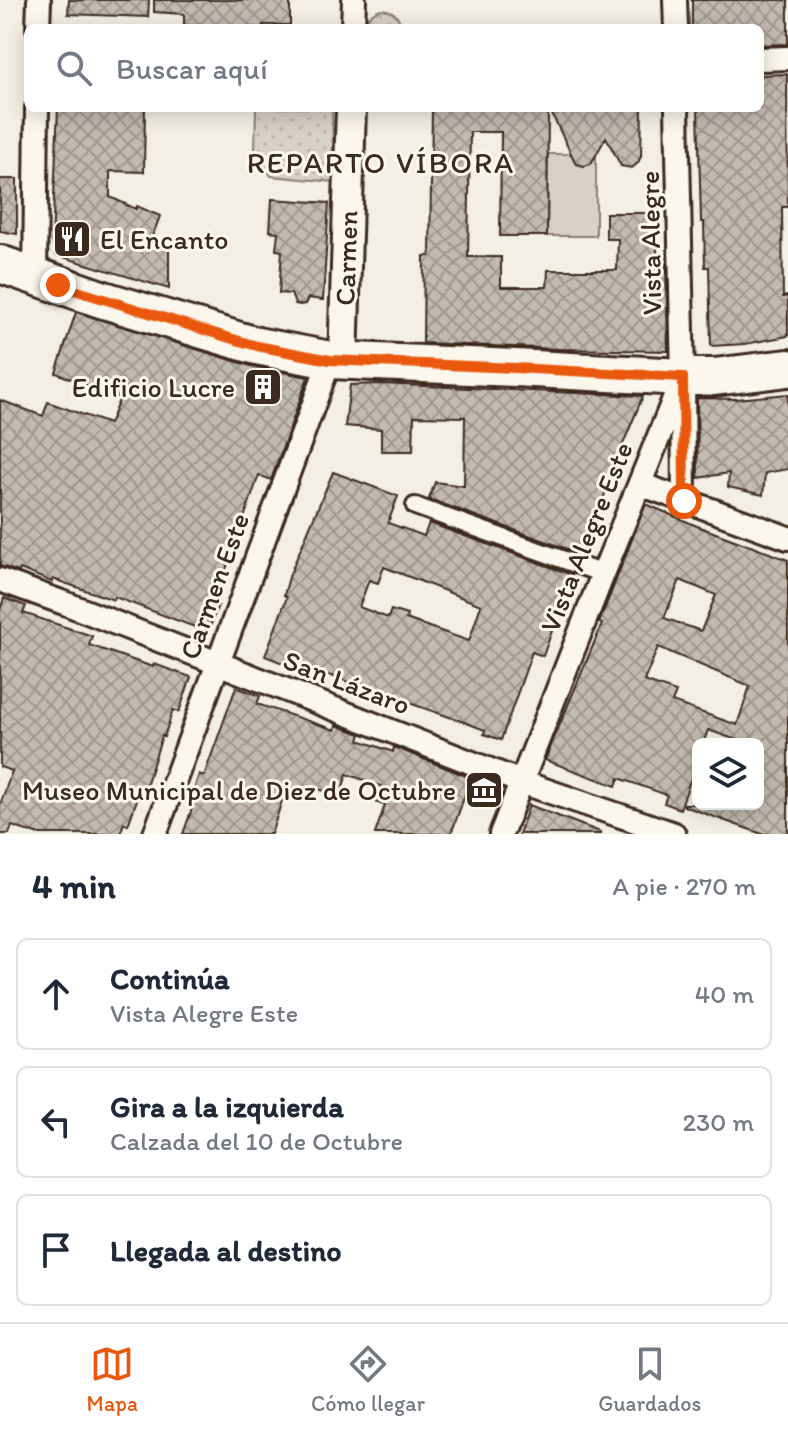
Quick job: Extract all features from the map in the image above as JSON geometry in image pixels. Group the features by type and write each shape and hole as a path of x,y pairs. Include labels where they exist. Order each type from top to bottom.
{"main road":[{"path":"0,264 101,299 257,346 337,360 683,377 714,377 788,368"}],"street":[{"path":"38,24 39,0"},
{"path":"353,24 354,0"},
{"path":"675,0 676,24"},
{"path":"764,59 788,58"},
{"path":"35,276 37,112"},
{"name":"Carmen","path":"337,360 351,112"},
{"name":"Vista Alegre","path":"677,112 683,377"},
{"name":"Carmen Este","path":"155,834 217,664 337,360"},
{"path":"683,377 684,501"},
{"name":"Vista Alegre Este","path":"501,834 683,377"},
{"path":"640,484 788,538"},
{"path":"415,506 603,574"},
{"name":"San Lázaro","path":"0,580 521,782 674,834"}],"shaded area":[{"path":"381,9 389,11 395,14 400,24 365,24 374,12"},
{"path":"256,112 332,112 334,182 271,176 255,151"},
{"path":"548,154 596,154 596,236 547,236"}],"building":[{"path":"69,0 149,0 148,17 68,14"},
{"path":"154,0 290,0 290,24 184,24 184,14 154,12"},
{"path":"692,0 788,0 788,44 764,45 764,24 692,24"},
{"path":"787,74 788,207 782,207 783,297 788,296 788,336 711,346 709,267 705,267 704,222 701,222 698,112 764,112 764,75"},
{"path":"58,112 145,112 144,172 110,171 110,197 160,216 151,240 169,249 169,289 56,255 52,241"},
{"path":"432,112 548,112 547,236 500,236 501,132 470,132 468,257 501,257 501,287 547,287 548,270 617,270 618,239 606,239 606,213 657,213 657,262 666,263 668,351 423,343 424,256 430,256"},
{"path":"551,112 642,112 641,156 632,168 621,166 606,137 591,164 576,164"},
{"path":"0,179 17,179 17,234 0,231"},
{"path":"272,199 329,203 323,300 308,298 305,304 300,305 295,304 291,294 279,293 282,251 276,250 278,232 270,231"},
{"path":"76,312 251,366 308,377 271,480 259,475 214,604 218,605 208,632 115,597 114,600 20,569 19,572 0,566 0,400 43,416 48,402 109,424 120,398 56,373"},
{"path":"350,385 643,396 616,461 584,555 429,499 435,482 464,486 465,417 414,416 413,451 381,451 381,429 345,426"},
{"path":"788,394 788,469 765,473 763,495 728,487 729,473 698,478 697,398 736,399"},
{"path":"333,472 398,496 388,523 424,536 429,523 572,575 543,656 532,652 501,740 464,722 291,662 290,666 265,656 287,597 284,595","holes":["384,567 481,605 469,641 406,619 407,615 391,610 388,618 359,607 369,580 378,583"]},
{"path":"646,504 788,560 788,834 762,834 695,810 764,810 764,738 731,738 708,730 705,738 692,738 692,776 680,809 664,803 667,795 619,778 616,786 545,760 602,624 599,623","holes":["680,580 716,595 701,631 664,618","658,647 750,686 737,725 672,702 676,692 644,681"]},
{"path":"4,598 26,606 23,613 92,636 89,645 191,677 179,712 173,710 162,736 143,795 139,794 128,825 124,823 120,834 36,834 12,826 9,834 0,834 0,805 12,771 0,767 0,610"},
{"path":"236,687 260,696 257,704 335,730 336,725 361,734 359,740 393,752 394,747 471,778 451,834 375,834 385,805 375,802 381,786 347,774 340,796 309,786 305,796 286,789 271,834 183,834 195,800 191,799 199,774 204,776"},
{"path":"529,805 600,832 600,834 519,834"}],"place":[{"name":"El Encanto","path":"72,239"},
{"name":"Edificio Lucre","path":"263,387"},
{"name":"Museo Municipal de Diez de Octubre","path":"484,790"}],"district":[{"name":"REPARTO VÍBORA","path":"381,163"}],"route":[{"path":"58,285 257,346 330,360 683,377 684,501"}]}
